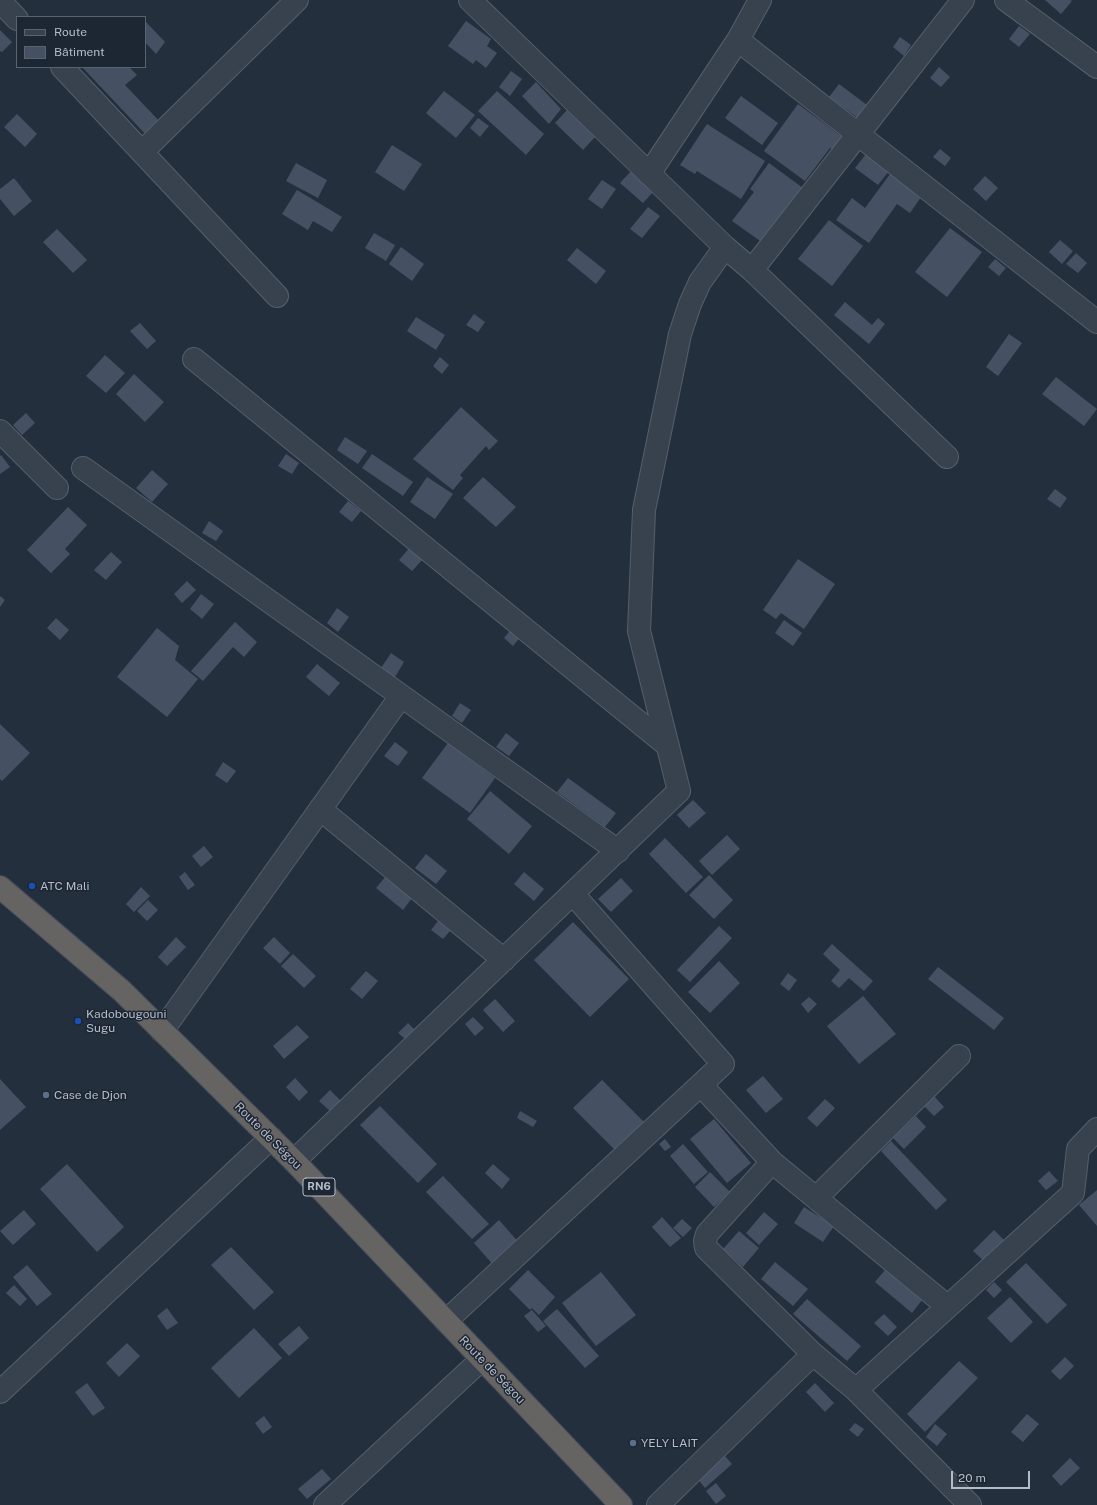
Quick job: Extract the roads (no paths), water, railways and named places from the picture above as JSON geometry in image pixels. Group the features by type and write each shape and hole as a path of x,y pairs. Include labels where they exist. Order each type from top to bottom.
{"highway":[{"name":"Route de Ségou","path":"0,887 122,990 271,1138 621,1505"}],"street":[{"path":"142,152 297,0"},
{"path":"470,0 725,247 752,270 946,457"},
{"path":"650,174 738,40 760,0"},
{"path":"752,270 962,0"},
{"path":"1006,0 1097,67"},
{"path":"0,1 16,18"},
{"path":"738,40 1097,322"},
{"path":"63,68 277,296"},
{"path":"294,1161 679,791 639,631 644,510 683,327 690,304 700,282 725,247"},
{"path":"194,359 668,746"},
{"path":"0,431 57,488"},
{"path":"83,468 618,851"},
{"path":"162,1031 401,696"},
{"path":"320,809 504,960"},
{"path":"446,1321 723,1064 573,894"},
{"path":"816,1198 960,1056"},
{"path":"701,1085 772,1162 948,1306"},
{"path":"856,1390 1073,1192 1078,1149 1097,1129"},
{"path":"0,1392 271,1138"},
{"path":"772,1162 707,1234 705,1241 706,1248 813,1354 856,1390 970,1505"},
{"path":"658,1505 813,1354"},
{"path":"325,1505 482,1359"}],"place":[{"name":"ATC Mali","path":"32,886"},
{"name":"Kadobougouni Sugu","path":"78,1021"},
{"name":"Case de Djon","path":"46,1095"},
{"name":"YELY LAIT","path":"633,1443"}]}
